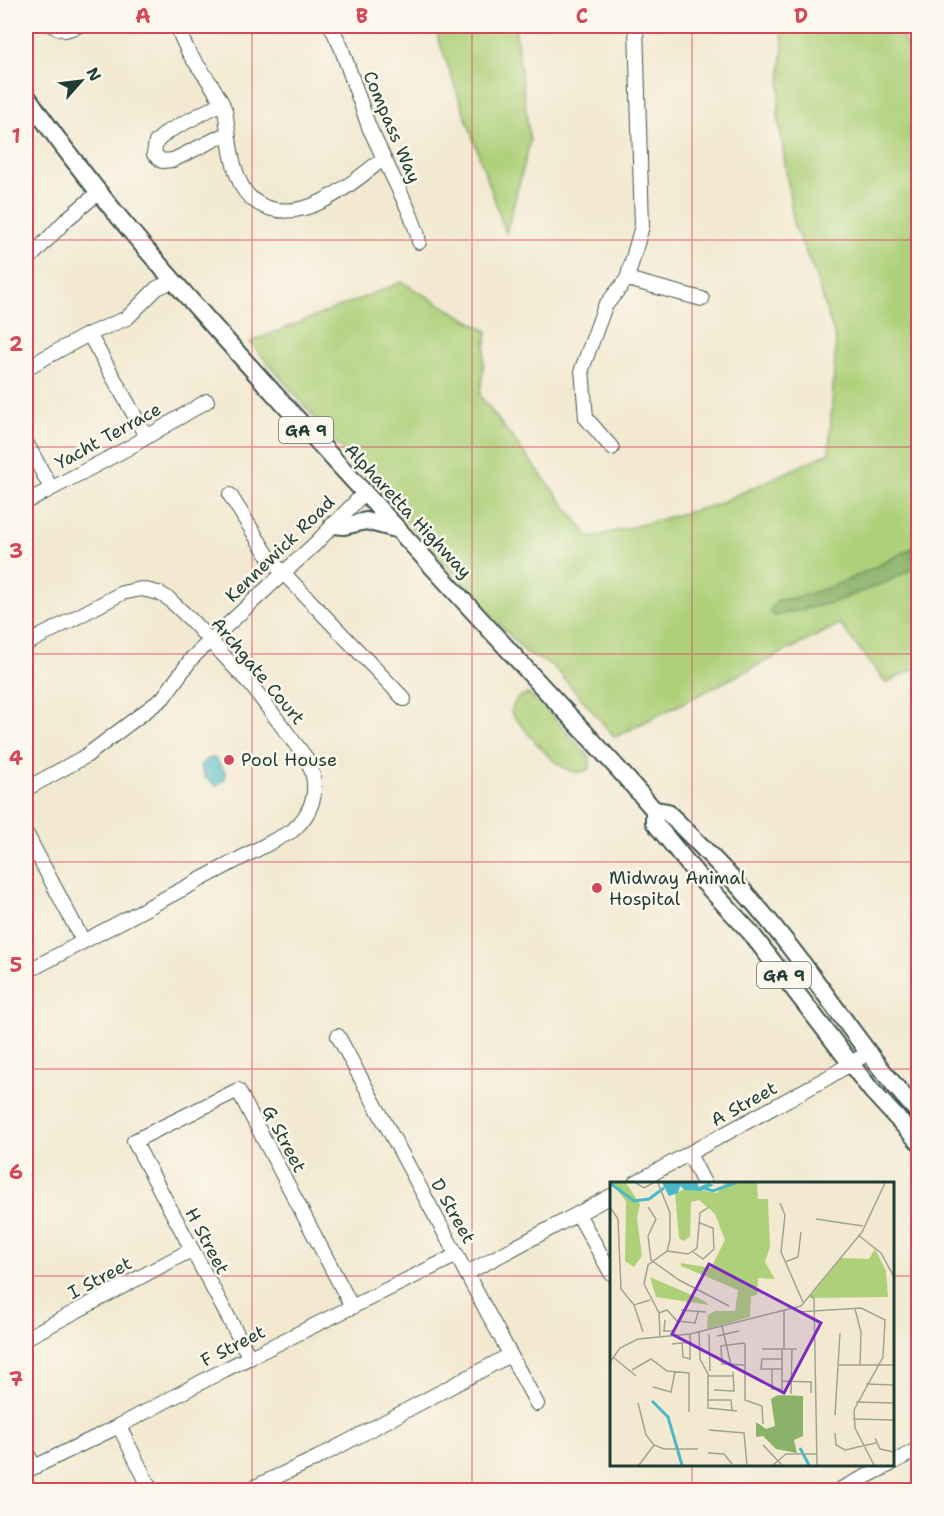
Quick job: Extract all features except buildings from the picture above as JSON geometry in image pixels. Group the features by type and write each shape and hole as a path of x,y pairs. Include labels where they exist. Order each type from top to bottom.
{"main road":[{"name":"Alpharetta Highway","path":"26,95 55,138 98,193 173,281 301,425 400,530 654,810"},
{"path":"333,525 344,526 366,521 400,530"},
{"name":"GA 9","path":"918,1112 868,1053 779,933 737,884 667,812 654,810 654,822 698,876 757,940 849,1063 918,1141"}],"street":[{"path":"53,26 65,30 78,26"},
{"path":"177,26 190,55 213,86 222,103 232,162 240,184 259,204 274,210 291,211 316,203 350,184 384,159"},
{"name":"Compass Way","path":"331,26 341,47 369,127 409,212 419,242"},
{"path":"612,448 586,418 582,369 605,306 627,279 642,226 636,26"},
{"path":"222,103 167,132 156,142 154,154 162,161 174,160 228,133"},
{"path":"26,261 67,219 98,193"},
{"path":"627,279 702,299"},
{"path":"26,368 89,334 128,318 157,288 173,281"},
{"path":"89,334 146,436"},
{"name":"Yacht Terrace","path":"26,501 130,447 207,401"},
{"path":"26,442 51,488"},
{"name":"Kennewick Road","path":"26,789 86,756 163,699 192,658 365,492"},
{"path":"230,495 270,559 404,699"},
{"name":"Archgate Court","path":"26,644 117,595 141,589 154,591 169,599 251,685 306,758 315,785 312,806 304,819 285,834 26,972"},
{"path":"26,833 83,941"},
{"name":"D Street","path":"338,1036 537,1404"},
{"name":"A Street","path":"637,1182 827,1078 868,1053"},
{"name":"G Street","path":"134,1141 238,1090 352,1306"},
{"name":"H Street","path":"134,1141 250,1358"},
{"path":"689,1154 703,1182"},
{"path":"467,1273 610,1197"},
{"path":"578,1214 610,1271"},
{"name":"I Street","path":"26,1338 191,1250"},
{"name":"F Street","path":"30,1468 119,1426 456,1255"},
{"path":"248,1491 317,1458 510,1355"},
{"path":"119,1426 151,1491"},
{"path":"893,1462 918,1449"},
{"path":"26,1451 30,1468"},
{"path":"839,1491 887,1465"}],"green space":[{"path":"434,26 515,26 530,142 506,233"},
{"path":"780,26 898,26 908,50 918,53 918,667 886,683 840,624 615,737 553,666 526,653 350,459 250,342 402,282 487,331 480,396 590,538 715,505 829,453 836,340 815,274 794,225 778,115 783,43"},
{"path":"918,545 918,566 887,582 831,603 775,616 770,612 776,601 795,598 831,586"},
{"path":"528,694 540,703 586,753 590,758 590,768 580,772 569,770 558,764 536,743 511,713 516,700"}],"water":[{"path":"210,758 215,758 226,773 225,779 216,786 205,777 200,765"}],"place":[{"name":"Pool House","path":"229,760"},
{"name":"Midway Animal Hospital","path":"597,888"}]}
